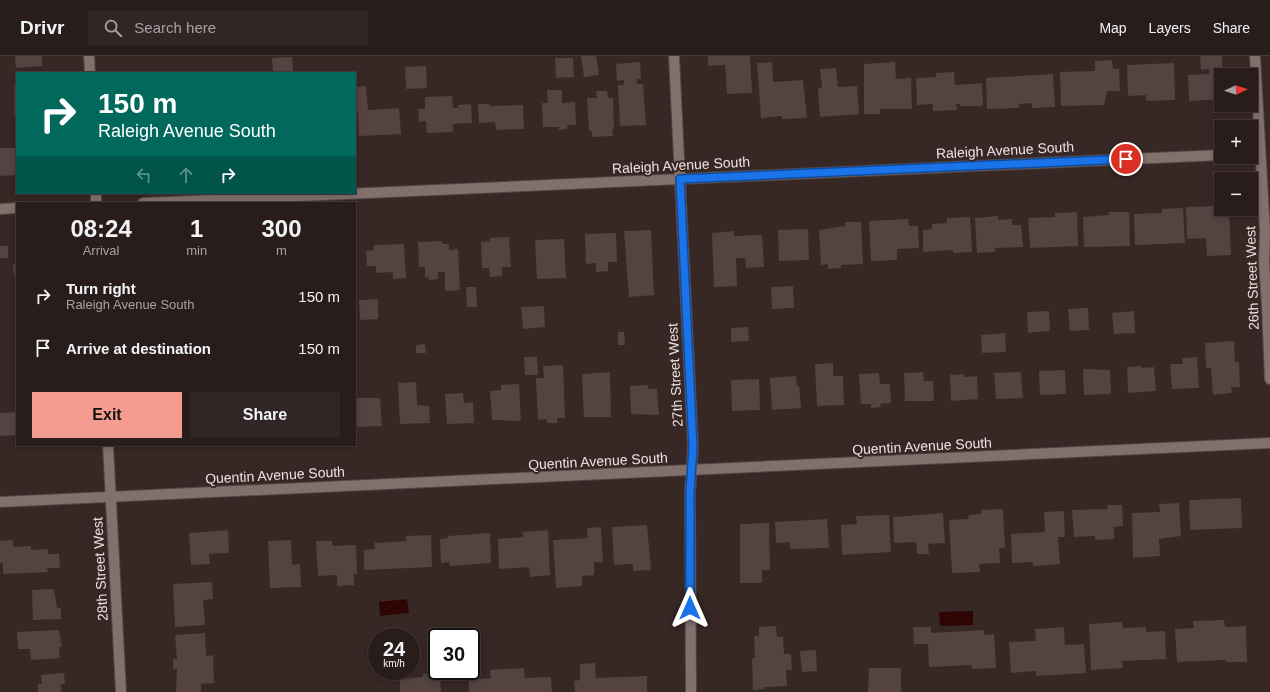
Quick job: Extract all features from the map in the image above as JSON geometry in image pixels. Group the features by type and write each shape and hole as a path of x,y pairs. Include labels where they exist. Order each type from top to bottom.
{"street":[{"path":"89,56 90,72"},
{"name":"27th Street West","path":"674,56 693,447 691,470 691,692"},
{"name":"26th Street West","path":"1255,56 1256,120"},
{"name":"Raleigh Avenue South","path":"356,193 1214,155"},
{"name":"26th Street West","path":"1257,164 1268,307 1270,379"},
{"name":"Raleigh Avenue South","path":"165,202 344,194"},
{"path":"0,209 16,208"},
{"name":"Quentin Avenue South","path":"0,502 1270,443"},
{"name":"28th Street West","path":"108,446 121,692"}],"shaded area":[{"path":"407,599 409,613 380,616 379,602"},
{"path":"973,611 973,625 940,626 939,612"}],"building":[{"path":"15,56 42,56 42,66 16,68"},
{"path":"581,56 596,56 599,75 584,77"},
{"path":"708,56 750,56 752,93 727,94 725,65 708,66"},
{"path":"1200,56 1222,56 1223,68 1214,68 1214,99 1189,101 1188,75 1209,74 1209,69 1201,70"},
{"path":"292,57 293,72 273,72 272,58"},
{"path":"555,58 573,58 574,77 556,78"},
{"path":"1112,60 1113,69 1119,69 1120,91 1107,91 1104,105 1061,106 1060,72 1095,71 1095,61"},
{"path":"640,62 641,79 637,79 637,84 643,84 646,125 620,126 618,85 624,85 624,80 617,81 616,64"},
{"path":"772,62 773,82 803,80 807,118 782,119 782,116 761,118 757,63"},
{"path":"895,62 896,79 911,78 912,109 880,109 880,114 864,114 864,64"},
{"path":"1174,63 1175,100 1146,101 1146,95 1128,96 1127,65"},
{"path":"426,66 427,88 406,89 405,67"},
{"path":"836,68 838,87 857,86 859,114 820,117 818,88 822,88 820,69"},
{"path":"954,72 955,85 982,83 983,106 960,106 960,104 956,104 957,110 933,111 933,104 917,105 916,78 936,77 936,73"},
{"path":"1053,74 1055,107 1032,108 1032,103 1019,104 1019,108 987,109 986,78"},
{"path":"14,84 16,84 16,118 14,118"},
{"path":"366,86 368,110 399,108 401,134 359,136 358,113 356,113 356,87"},
{"path":"547,90 562,90 562,103 575,102 576,125 569,125 567,129 559,130 559,127 543,127 542,103 548,103"},
{"path":"596,91 607,91 608,98 613,98 613,136 592,137 592,131 589,131 587,98 597,98"},
{"path":"452,96 453,108 458,108 458,105 471,104 472,123 453,124 453,132 427,133 426,121 419,122 418,109 425,109 425,97"},
{"path":"478,104 489,104 489,106 523,105 524,129 496,130 495,122 479,123"},
{"path":"0,148 16,148 16,175 0,176"},
{"path":"1214,206 1214,216 1229,216 1231,255 1207,256 1206,238 1187,239 1186,207"},
{"path":"1183,208 1185,243 1135,245 1134,214 1162,213 1162,209"},
{"path":"1077,212 1078,246 1030,248 1028,218 1055,217 1055,213"},
{"path":"1109,212 1129,212 1130,246 1084,247 1083,217 1109,215"},
{"path":"998,216 998,220 1012,219 1012,225 1021,225 1023,247 995,248 995,252 977,253 975,218"},
{"path":"970,217 972,252 953,253 953,250 923,252 923,230 932,229 932,224 947,223 947,218"},
{"path":"908,219 909,226 918,226 919,248 897,249 897,260 871,261 869,221"},
{"path":"845,222 861,222 863,264 841,265 841,268 828,269 828,264 821,265 819,230 845,226"},
{"path":"808,229 809,260 779,261 778,230"},
{"path":"651,230 654,295 629,297 624,231"},
{"path":"734,231 734,236 762,235 764,267 746,268 745,258 736,258 737,286 714,287 712,233"},
{"path":"616,233 617,262 608,262 608,271 596,272 596,263 586,264 585,234"},
{"path":"509,237 511,267 502,267 502,276 490,277 489,268 482,268 481,242 490,241 490,238"},
{"path":"564,239 566,278 537,279 535,240"},
{"path":"442,241 442,244 449,244 449,250 458,249 460,290 445,291 445,272 438,272 438,279 428,280 429,277 425,278 425,267 419,267 418,242"},
{"path":"404,244 406,278 393,279 393,272 376,273 376,266 367,266 366,251 374,250 374,245"},
{"path":"0,246 8,246 8,258 0,258"},
{"path":"13,264 16,264 16,275 14,275"},
{"path":"793,286 794,308 772,309 771,287"},
{"path":"466,287 476,287 477,307 467,307"},
{"path":"378,299 378,319 360,320 359,300"},
{"path":"544,306 545,327 523,329 521,307"},
{"path":"1088,308 1089,330 1070,331 1068,309"},
{"path":"1049,311 1050,331 1028,333 1027,312"},
{"path":"1134,311 1135,333 1114,334 1112,313"},
{"path":"748,327 749,341 731,342 731,328"},
{"path":"618,332 624,332 625,345 618,345"},
{"path":"1005,333 1006,352 982,353 981,335"},
{"path":"1234,341 1235,362 1239,362 1240,387 1231,387 1232,393 1213,395 1211,368 1206,368 1205,343"},
{"path":"425,344 426,353 416,353 416,345"},
{"path":"524,357 537,357 538,375 525,375"},
{"path":"1197,357 1199,388 1172,389 1170,364 1183,364 1182,358"},
{"path":"833,363 833,376 843,376 844,405 817,406 815,364"},
{"path":"563,365 565,418 557,418 557,423 547,423 547,419 538,420 536,378 544,378 543,366"},
{"path":"1141,366 1141,368 1154,367 1156,391 1128,393 1127,367"},
{"path":"1083,369 1110,370 1111,394 1084,395"},
{"path":"1065,370 1066,394 1040,395 1039,371"},
{"path":"610,372 611,417 584,417 582,374"},
{"path":"923,372 924,381 933,381 934,401 905,401 904,373"},
{"path":"1021,372 1023,398 996,399 994,373"},
{"path":"879,373 880,384 890,384 891,403 880,404 881,407 871,408 871,404 861,404 859,374"},
{"path":"964,374 964,377 977,376 978,399 951,401 950,375"},
{"path":"796,376 797,386 799,386 801,408 772,410 770,378"},
{"path":"759,379 760,410 732,411 731,380"},
{"path":"416,382 417,405 429,406 430,423 400,424 398,383"},
{"path":"519,384 521,421 492,420 490,391 501,390 501,385"},
{"path":"648,385 648,389 657,389 659,415 631,414 630,386"},
{"path":"463,393 464,403 473,402 474,423 447,424 445,394"},
{"path":"356,398 380,398 382,426 356,427"},
{"path":"16,412 16,435 0,436 0,413"},
{"path":"1241,498 1242,528 1190,530 1189,500"},
{"path":"1179,503 1181,536 1159,539 1160,556 1133,558 1132,513 1160,512 1159,504"},
{"path":"1107,505 1122,505 1123,526 1114,527 1114,539 1095,540 1095,536 1074,537 1072,510 1108,509"},
{"path":"1003,509 1005,548 999,548 1000,563 979,564 980,572 952,573 949,520 968,519 969,515 981,514 981,510"},
{"path":"1064,511 1065,537 1058,537 1060,564 1033,566 1033,562 1012,563 1011,534 1045,532 1044,512"},
{"path":"943,513 945,543 928,544 929,554 917,554 916,542 894,543 893,517"},
{"path":"889,515 891,552 842,555 841,525 857,524 856,516"},
{"path":"827,519 829,548 790,549 790,542 776,543 775,522"},
{"path":"769,523 770,570 762,570 762,583 740,583 740,524"},
{"path":"647,525 651,570 633,571 633,564 614,565 612,527"},
{"path":"601,527 603,562 594,562 594,575 582,576 582,586 556,588 553,540 588,538 587,528"},
{"path":"228,530 229,553 209,554 210,564 191,565 189,533"},
{"path":"548,530 550,575 530,577 529,567 499,569 498,539 524,537 522,532"},
{"path":"490,533 491,563 450,566 449,562 441,563 440,539 448,538 448,536"},
{"path":"431,535 432,567 364,570 364,550 375,549 374,543 406,541 406,536"},
{"path":"13,540 13,547 31,546 31,550 48,549 48,554 59,554 60,568 47,568 48,572 3,574 3,563 0,563 0,541"},
{"path":"291,540 292,565 300,564 301,587 270,588 268,541"},
{"path":"316,541 332,541 333,546 356,545 357,574 354,574 354,585 337,586 337,575 318,576"},
{"path":"212,582 213,599 203,600 205,625 175,627 173,584"},
{"path":"54,589 57,608 61,608 61,619 33,620 32,590"},
{"path":"1224,620 1225,627 1246,626 1247,662 1226,662 1225,660 1177,662 1175,629 1194,628 1193,621"},
{"path":"1122,622 1123,628 1146,627 1146,632 1165,631 1166,659 1122,661 1123,668 1091,670 1089,624"},
{"path":"776,626 777,637 783,637 784,654 791,654 792,670 786,670 787,686 764,687 764,689 753,690 752,658 755,658 754,636 759,636 759,627"},
{"path":"913,627 931,627 931,633 984,630 984,635 994,634 996,668 972,669 972,665 929,667 928,644 914,644"},
{"path":"1064,627 1065,645 1084,644 1086,673 1036,676 1036,671 1011,673 1009,642 1036,641 1035,629"},
{"path":"59,630 62,647 59,647 60,658 31,660 30,649 18,649 17,632"},
{"path":"205,633 206,656 213,655 214,683 201,684 201,692 176,692 177,669 173,669 173,659 177,659 175,635"},
{"path":"816,650 817,671 802,672 800,651"},
{"path":"595,663 596,678 647,676 647,692 575,692 574,681 580,680 580,664"},
{"path":"524,668 525,678 551,677 552,692 469,692 469,680 491,678 490,670"},
{"path":"869,668 901,668 901,692 868,692"},
{"path":"64,673 65,684 61,684 61,692 38,692 38,684 42,684 41,675"},
{"path":"423,674 428,674 428,680 440,680 441,692 400,692 400,680 420,680 420,677 423,677"}],"route":[{"path":"690,608 690,492 693,447 680,179 1126,159"}]}
